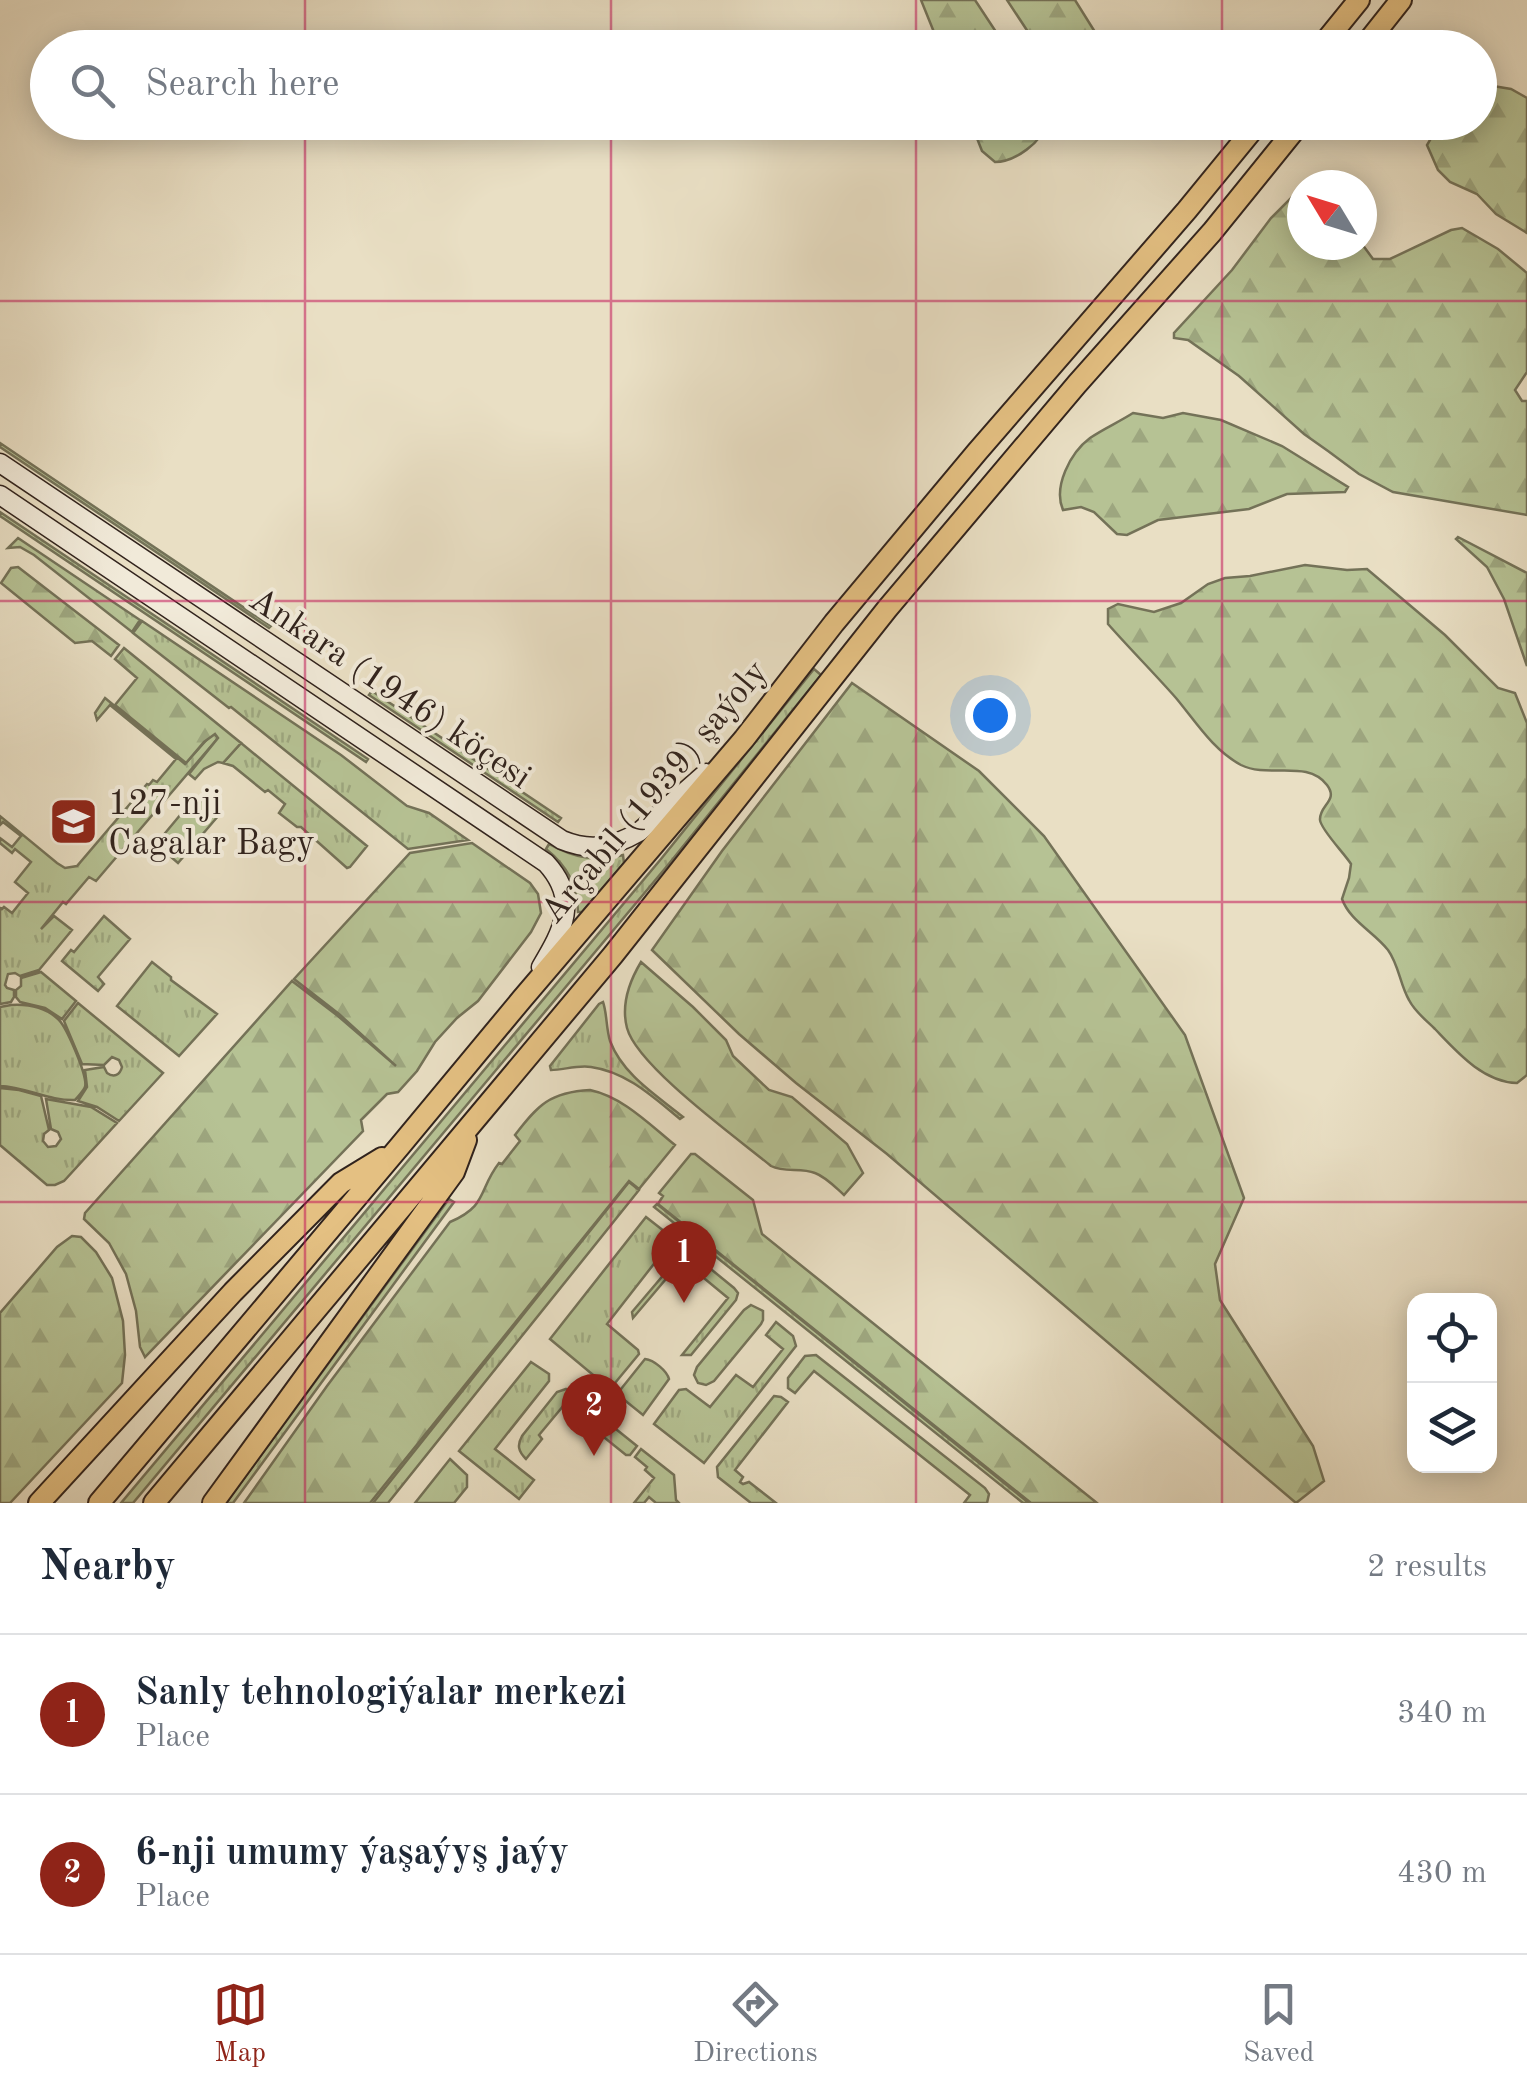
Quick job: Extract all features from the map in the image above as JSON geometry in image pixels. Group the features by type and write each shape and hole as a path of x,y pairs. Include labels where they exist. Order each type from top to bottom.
{"main road":[{"path":"1335,30 1359,0"},
{"path":"1377,30 1401,0"},
{"name":"Arçabil (1939) şaýoly","path":"99,1503 744,740 834,623 1244,140"},
{"name":"Arçabil (1939) şaýoly","path":"154,1503 613,955 888,608 1287,140"},
{"path":"1110,298 1135,319"},
{"path":"1053,364 1076,384"},
{"name":"Ankara (1946) köçesi","path":"0,463 552,835 571,844 594,848 628,839 744,740"},
{"name":"Ankara (1946) köçesi","path":"0,494 546,864 564,890 564,923 522,999"},
{"path":"214,1503 454,1172 472,1124"},
{"path":"38,1503 233,1292 341,1183 400,1146"}],"green space":[{"path":"921,0 975,0 995,30 933,30"},
{"path":"1007,0 1075,0 1094,30 1027,30"},
{"path":"1497,87 1527,98 1527,233 1496,214 1477,194 1450,182 1438,170 1427,145 1430,140 1497,140"},
{"path":"978,140 1037,140 1027,150 1003,161 995,162 982,151"},
{"path":"1287,202 1287,260 1390,259 1462,228 1498,249 1527,273 1527,372 1515,390 1522,401 1527,401 1527,515 1393,492 1359,474 1304,434 1239,376 1188,340 1174,338 1174,333 1232,270"},
{"path":"1133,413 1163,418 1183,413 1221,420 1282,446 1348,487 1345,492 1287,494 1249,509 1158,520 1127,535 1117,534 1094,512 1081,507 1063,510 1062,481 1076,452 1090,438"},
{"path":"0,443 271,626 0,447"},
{"path":"0,512 368,759 366,762 0,516"},
{"path":"1458,537 1527,573 1527,666 1504,599 1487,567"},
{"path":"18,538 140,620 132,632 34,555 20,547 8,548"},
{"path":"1305,565 1367,569 1445,635 1498,688 1515,693 1527,723 1527,1075 1517,1083 1482,1072 1421,1016 1406,994 1388,950 1346,907 1342,899 1351,864 1320,820 1331,795 1327,785 1309,773 1252,769 1231,759 1213,744 1108,624 1108,609 1118,604 1154,612 1181,603 1208,584 1225,578"},
{"path":"18,567 119,645 111,656 92,641 75,643 1,583 11,568"},
{"path":"142,621 341,755 407,806 429,813 468,840 408,849 133,633"},
{"path":"124,648 241,743 223,763 204,769 195,779 189,774 218,738 215,734 186,763 115,705 137,678 115,659"},
{"path":"814,669 821,675 668,865 133,1503 121,1503 661,859"},
{"path":"852,683 979,771 1044,836 1185,1035 1244,1198 1215,1264 1220,1300 1313,1446 1324,1481 1296,1503 887,1154 796,1083 652,950 722,851"},
{"path":"372,691 561,818 558,822 369,695"},
{"path":"105,698 185,764 210,736 214,733 218,738 96,881 89,877 66,904 63,902 41,929 54,916 72,930 39,970 20,976 8,974 5,985 14,990 14,997 11,1002 0,1004 0,908 12,913 28,893 15,882 31,862 0,843 0,838 12,847 21,836 3,822 0,825 0,816 57,863 65,868 77,866 147,784 157,782 176,759 110,705 97,720 95,713"},
{"path":"241,743 367,846 350,867 279,813 285,804 268,790 265,792 233,766 223,763"},
{"path":"196,796 219,815 178,863 156,844"},
{"path":"472,843 530,883 538,894 541,913 531,932 478,1001 435,1042 417,1071 398,1092 387,1094 361,1120 363,1131 145,1357 126,1274 109,1243 84,1219 85,1213 292,981 396,1066 339,1014 294,979 410,853"},
{"path":"549,844 585,857 623,855 624,863 578,912 573,884 560,862 546,849"},
{"path":"104,916 130,939 98,977 104,984 98,991 62,961"},
{"path":"152,962 217,1014 179,1056 117,1006"},
{"path":"641,962 726,1040 733,1056 769,1090 792,1097 847,1144 863,1173 844,1195 815,1173 771,1166 690,1101 649,1062 635,1044 625,1019 627,994"},
{"path":"41,972 76,1001 62,1019 16,997 21,978"},
{"path":"603,1002 610,1041 623,1064 641,1084 683,1117 680,1119 628,1080 604,1070 551,1070 550,1066"},
{"path":"78,1003 163,1073 119,1121 78,1101 87,1087 85,1070 104,1067 114,1075 122,1067 112,1057 104,1065 82,1064 64,1021"},
{"path":"0,1007 42,1009 62,1023 85,1081 75,1100 0,1086"},
{"path":"0,1088 41,1096 49,1130 43,1141 48,1147 56,1146 61,1139 51,1129 46,1099 91,1107 117,1123 64,1181 47,1185 0,1145"},
{"path":"590,1090 625,1105 675,1145 639,1189 629,1181 370,1503 244,1503 450,1222 477,1203 492,1173 520,1141 515,1135 523,1125 555,1097"},
{"path":"691,1154 753,1200 762,1234 1097,1503 1031,1503 658,1204 663,1196 659,1193"},
{"path":"629,1182 639,1190 388,1503 373,1503"},
{"path":"449,1199 454,1202 233,1503 226,1503"},
{"path":"657,1204 1029,1503 1023,1503 654,1207"},
{"path":"646,1217 669,1235 671,1242 607,1324 639,1354 610,1389 550,1339"},
{"path":"72,1236 81,1237 96,1252 112,1278 123,1321 122,1383 10,1503 0,1503 0,1313 57,1247"},
{"path":"683,1252 690,1252 738,1293 691,1355 682,1355 728,1298 682,1260 633,1318 632,1312"},
{"path":"751,1305 763,1311 761,1324 714,1381 698,1383 694,1375 697,1367"},
{"path":"776,1322 793,1336 796,1346 704,1463 654,1424 679,1390 686,1389 710,1407 736,1375 753,1387 783,1349 766,1335"},
{"path":"816,1355 985,1488 989,1494 987,1503 964,1503 970,1495 814,1371 795,1393 788,1388 788,1378 805,1356"},
{"path":"645,1359 660,1366 669,1379 643,1415 617,1394"},
{"path":"531,1362 549,1374 549,1381 495,1449 534,1480 519,1499 459,1451"},
{"path":"566,1389 637,1446 630,1455 564,1405 539,1435 542,1439 526,1459 519,1448 522,1436 557,1392"},
{"path":"774,1396 788,1402 735,1470 743,1477 740,1482 749,1482 776,1503 751,1503 718,1477 717,1467"},
{"path":"641,1449 674,1475 679,1503 656,1503 649,1497 644,1503 634,1503 654,1478 635,1457"},
{"path":"450,1459 467,1475 467,1487 454,1503 415,1503"}],"place":[{"name":"127-nji Cagalar Bagy","path":"73,822"},
{"name":"Sanly tehnologiýalar merkezi","path":"684,1303"},
{"name":"6-nji umumy ýaşaýyş jaýy","path":"594,1456"}]}
